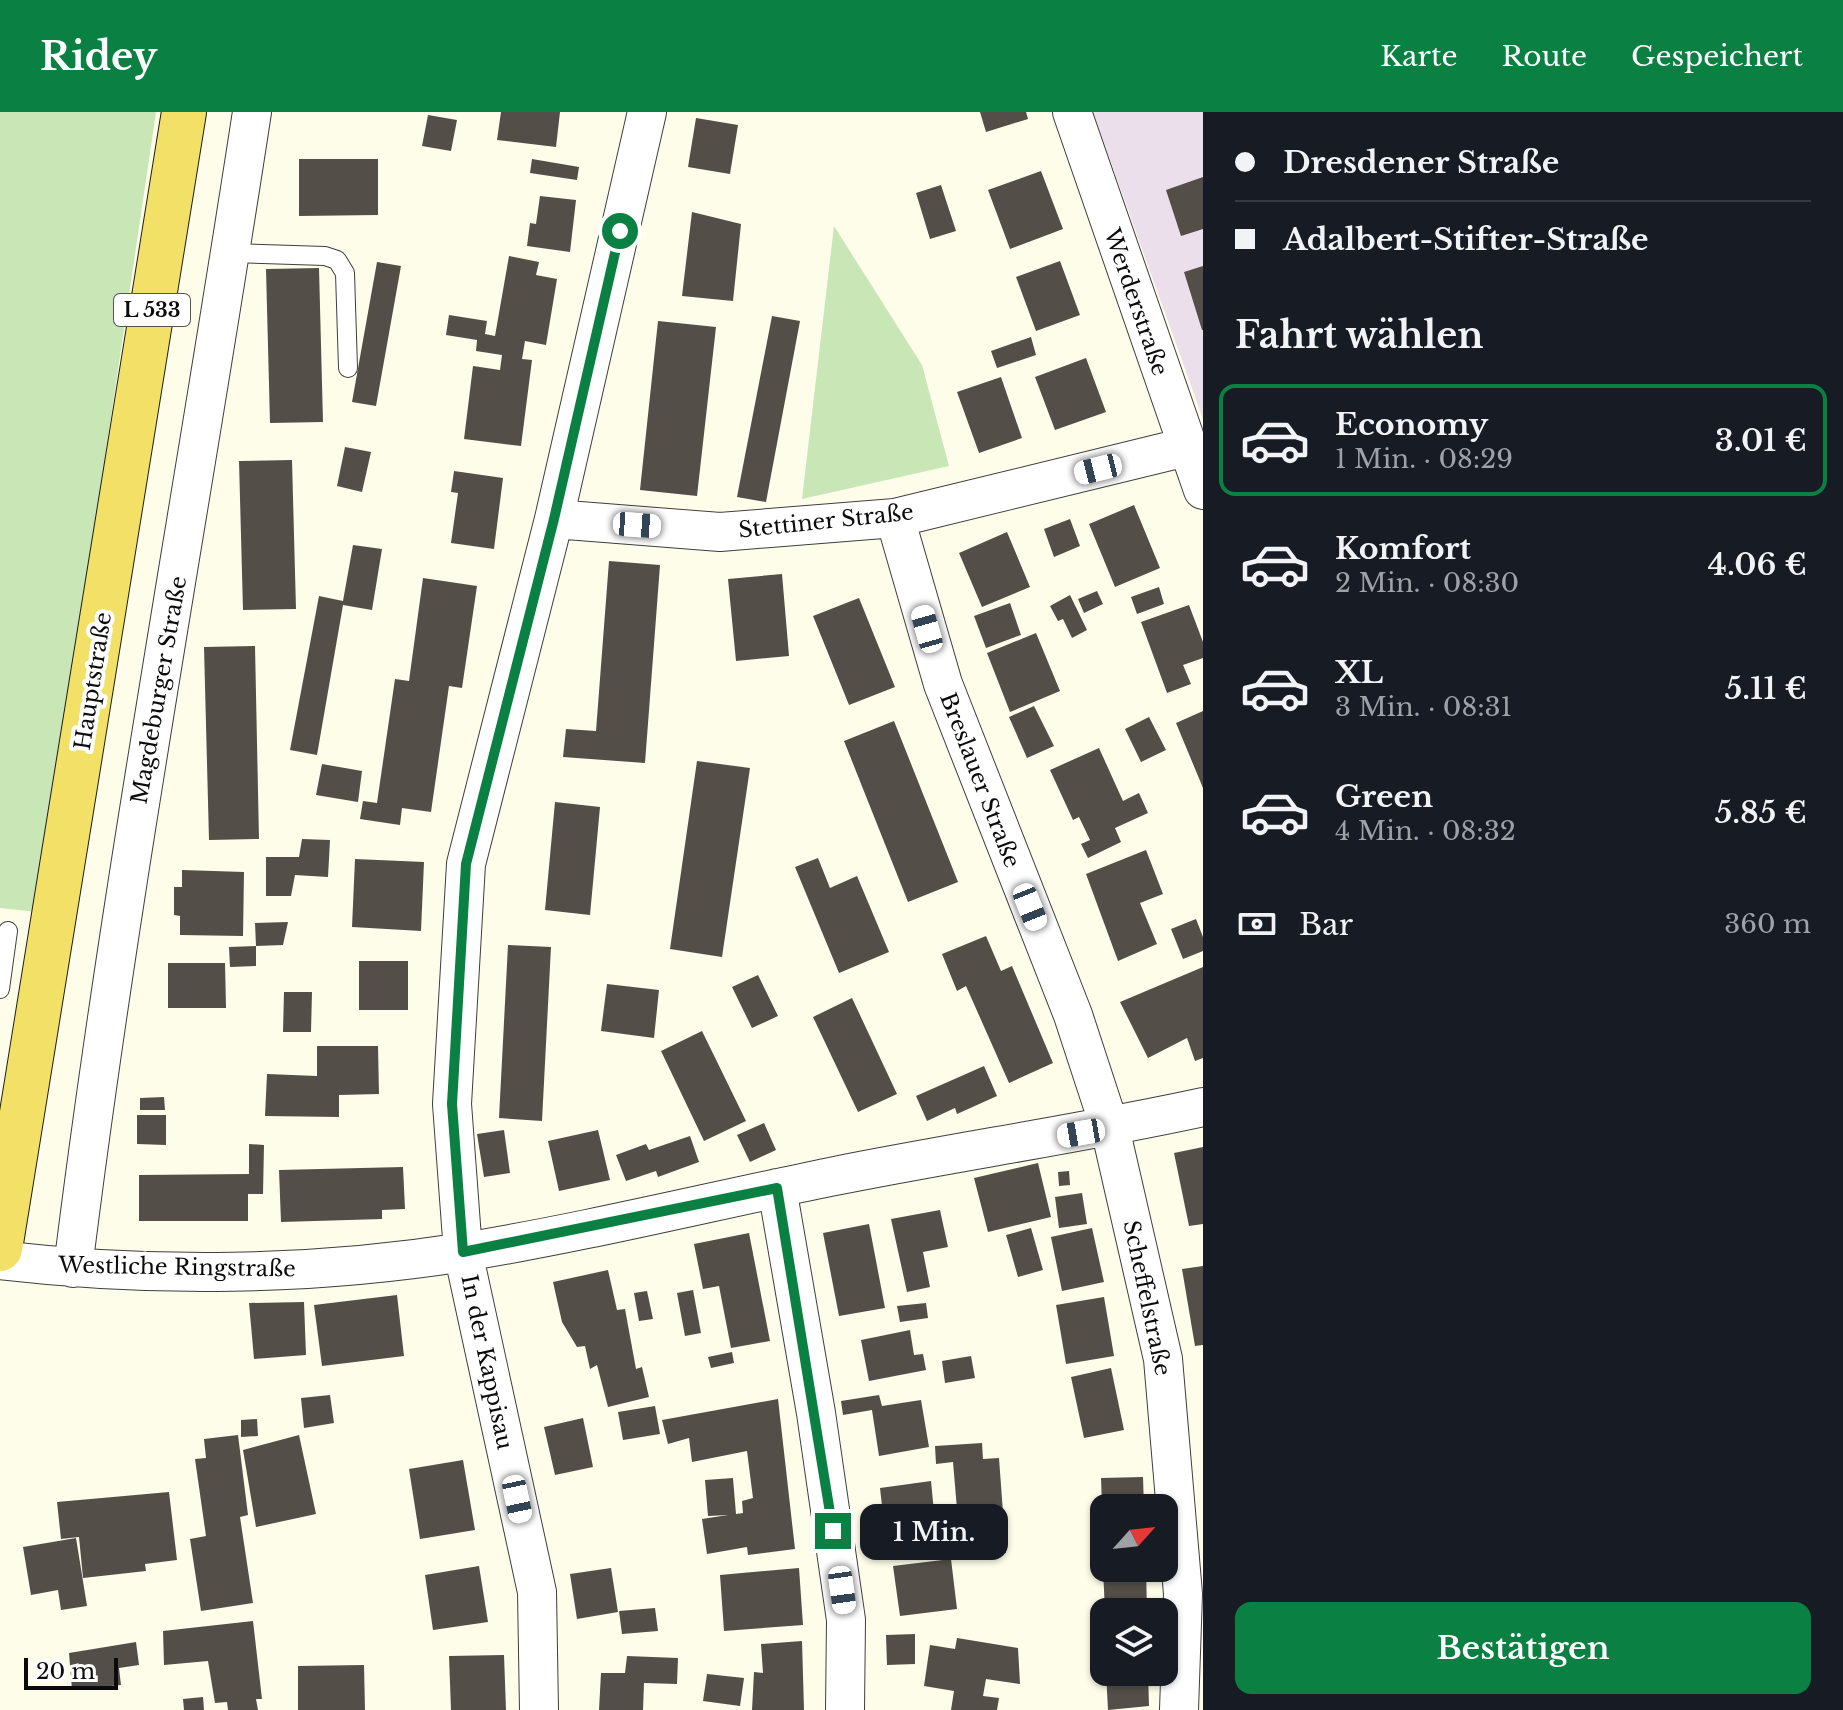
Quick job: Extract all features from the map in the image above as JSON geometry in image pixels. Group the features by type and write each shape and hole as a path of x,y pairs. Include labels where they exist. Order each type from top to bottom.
{"main road":[{"name":"Hauptstraße","path":"0,1249 184,112"}],"street":[{"name":"Magdeburger Straße","path":"73,1268 125,888 252,112"},
{"name":"In der Kappisau","path":"539,1710 537,1592 463,1252 452,1104 466,864 554,519 647,112"},
{"name":"Werderstraße","path":"1072,112 1203,490"},
{"name":"Stettiner Straße","path":"554,519 720,532 895,518 1186,447"},
{"name":"Breslauer Straße","path":"895,518 943,684 1073,1015 1110,1128"},
{"name":"Westliche Ringstraße","path":"0,1260 73,1268 275,1271 463,1252 777,1188 1110,1128 1203,1107"},
{"name":"Scheffelstraße","path":"1110,1128 1163,1359 1183,1594 1179,1710"},
{"path":"777,1188 816,1413 846,1620 845,1710"}],"lane":[{"path":"230,253 325,256 337,260 345,273 348,368"},
{"path":"0,989 8,931"}],"shaded area":[{"path":"1093,112 1203,112 1203,419"}],"green space":[{"path":"0,112 156,112 38,912 0,908"},
{"path":"834,226 922,365 949,466 802,499"}],"building":[{"path":"501,112 560,112 556,147 497,140"},
{"path":"980,112 1026,112 1028,119 986,132"},
{"path":"428,115 457,120 451,151 422,146"},
{"path":"696,118 738,125 730,174 688,167"},
{"path":"299,159 378,159 378,215 299,216"},
{"path":"532,159 579,167 577,180 530,173"},
{"path":"1041,171 1063,229 1010,249 988,190"},
{"path":"1203,177 1203,229 1181,236 1166,190"},
{"path":"941,185 956,231 930,239 916,193"},
{"path":"540,196 576,200 570,252 527,246 530,223 536,224"},
{"path":"692,212 741,224 733,301 682,296"},
{"path":"509,256 539,262 536,275 557,279 546,345 525,341 522,359 532,360 521,446 464,439 473,366 500,370 502,355 476,351 477,340 446,335 449,315 487,321 485,334 495,336"},
{"path":"1060,261 1080,315 1036,331 1016,277"},
{"path":"377,262 401,266 376,406 352,402"},
{"path":"1203,266 1203,330 1202,330 1184,272"},
{"path":"319,268 323,422 270,423 266,269"},
{"path":"772,316 800,321 766,502 737,497"},
{"path":"658,321 716,327 697,496 640,490"},
{"path":"1031,337 1036,355 997,368 991,351"},
{"path":"1086,358 1106,412 1055,430 1035,377"},
{"path":"1001,377 1022,438 979,453 957,392"},
{"path":"345,447 371,452 362,492 337,486"},
{"path":"292,460 296,609 243,610 239,461"},
{"path":"454,471 503,478 494,549 451,543 458,493 451,492"},
{"path":"1134,505 1160,568 1115,587 1089,524"},
{"path":"1070,519 1080,546 1054,557 1044,529"},
{"path":"1007,532 1030,587 982,607 959,553"},
{"path":"353,545 382,549 372,610 343,605 317,755 290,750 319,596 343,601"},
{"path":"609,561 660,565 645,763 563,757 566,729 596,731"},
{"path":"782,574 789,656 736,661 728,579"},
{"path":"423,578 477,586 462,688 449,686 431,812 402,808 400,825 360,819 363,801 377,803 395,679 409,681"},
{"path":"1159,587 1164,604 1137,614 1131,597"},
{"path":"1097,591 1103,604 1084,613 1078,599"},
{"path":"1070,595 1087,630 1072,638 1063,619 1058,621 1050,606"},
{"path":"859,598 895,687 849,705 813,616"},
{"path":"1010,603 1021,635 986,648 974,616"},
{"path":"1189,605 1203,642 1203,658 1183,665 1191,684 1167,693 1141,622"},
{"path":"1036,633 1060,691 1010,712 987,653"},
{"path":"255,646 259,839 209,840 204,647"},
{"path":"1034,706 1054,746 1027,758 1009,717"},
{"path":"1203,711 1203,788 1176,723"},
{"path":"1149,717 1166,750 1141,762 1125,729"},
{"path":"894,721 958,882 908,902 844,741"},
{"path":"1099,748 1123,801 1139,793 1148,813 1115,828 1121,842 1088,858 1081,844 1090,840 1079,817 1073,820 1050,770"},
{"path":"697,761 750,768 722,957 670,949"},
{"path":"322,764 362,771 358,802 316,795"},
{"path":"555,802 600,807 590,915 545,910"},
{"path":"302,839 330,840 328,877 295,875 291,896 266,896 266,857 299,857"},
{"path":"1146,850 1163,894 1140,903 1157,944 1118,961 1086,874"},
{"path":"818,858 830,888 857,876 889,952 839,973 795,867"},
{"path":"355,859 424,862 421,931 352,927"},
{"path":"182,870 244,872 243,936 180,935 180,916 174,915 174,887 182,887"},
{"path":"1196,919 1203,937 1203,951 1183,959 1171,929"},
{"path":"288,922 283,945 256,946 255,923"},
{"path":"986,936 1001,971 1012,966 1053,1063 1009,1083 966,986 957,991 942,954"},
{"path":"508,945 551,947 542,1121 499,1118"},
{"path":"256,946 256,966 230,967 229,947"},
{"path":"359,961 408,961 408,1010 359,1010"},
{"path":"168,963 225,963 226,1008 168,1008"},
{"path":"1203,967 1203,1058 1195,1061 1187,1038 1148,1058 1120,1002"},
{"path":"758,975 778,1016 752,1028 732,987"},
{"path":"607,984 659,990 654,1038 601,1031"},
{"path":"284,992 312,992 311,1032 283,1032"},
{"path":"852,998 897,1094 858,1112 813,1017"},
{"path":"702,1031 746,1121 704,1141 661,1051"},
{"path":"317,1046 378,1046 379,1094 339,1095 339,1117 265,1116 267,1074 317,1076"},
{"path":"984,1066 997,1096 957,1114 955,1108 927,1121 916,1096"},
{"path":"164,1097 165,1110 140,1110 140,1098"},
{"path":"137,1115 166,1115 166,1145 137,1144"},
{"path":"764,1123 776,1150 750,1162 737,1135"},
{"path":"504,1130 510,1173 484,1177 477,1134"},
{"path":"598,1130 610,1180 559,1191 548,1141"},
{"path":"690,1136 699,1162 658,1177 656,1171 626,1181 616,1155 646,1144 649,1150"},
{"path":"249,1144 264,1145 263,1194 248,1194 248,1221 139,1221 139,1175 249,1174"},
{"path":"1203,1147 1203,1224 1189,1226 1174,1153"},
{"path":"1038,1163 1051,1217 988,1232 974,1178"},
{"path":"403,1167 405,1209 382,1210 382,1219 281,1222 279,1170"},
{"path":"1069,1171 1070,1185 1059,1186 1058,1172"},
{"path":"1082,1193 1087,1224 1059,1228 1055,1197"},
{"path":"940,1210 948,1247 923,1252 930,1287 907,1292 891,1219"},
{"path":"869,1224 885,1308 839,1316 823,1233"},
{"path":"1031,1228 1043,1270 1018,1277 1006,1235"},
{"path":"1092,1228 1104,1282 1062,1291 1051,1237"},
{"path":"749,1233 770,1341 731,1348 719,1286 703,1289 694,1244"},
{"path":"1203,1266 1203,1345 1195,1346 1182,1269"},
{"path":"608,1270 617,1310 625,1309 636,1369 642,1367 649,1397 608,1407 597,1365 590,1369 585,1346 577,1347 562,1322 553,1282"},
{"path":"693,1290 701,1333 685,1336 677,1293"},
{"path":"647,1291 653,1319 639,1321 634,1293"},
{"path":"397,1295 404,1356 322,1366 314,1305"},
{"path":"1104,1297 1114,1356 1066,1364 1056,1305"},
{"path":"304,1302 306,1355 254,1359 249,1303"},
{"path":"926,1303 928,1318 900,1322 897,1306"},
{"path":"910,1330 914,1355 923,1354 926,1370 869,1381 861,1340"},
{"path":"732,1352 734,1363 711,1368 708,1357"},
{"path":"971,1356 975,1378 945,1383 942,1361"},
{"path":"1111,1368 1124,1430 1084,1438 1071,1377"},
{"path":"330,1395 334,1423 304,1428 301,1398"},
{"path":"879,1395 882,1406 921,1400 929,1447 879,1456 872,1410 843,1415 841,1401"},
{"path":"778,1399 795,1549 748,1555 747,1547 707,1554 702,1519 728,1515 708,1516 705,1480 733,1478 736,1514 743,1513 742,1501 753,1498 747,1451 692,1462 689,1438 668,1444 662,1420"},
{"path":"655,1406 660,1434 623,1440 618,1412"},
{"path":"583,1418 593,1467 555,1475 544,1427"},
{"path":"257,1419 258,1436 241,1437 241,1420"},
{"path":"238,1435 248,1515 240,1517 253,1603 201,1611 190,1539 206,1536 195,1459 206,1458 204,1439"},
{"path":"299,1435 316,1514 256,1527 243,1450"},
{"path":"982,1443 983,1459 999,1458 1006,1553 961,1556 953,1462 936,1464 935,1446"},
{"path":"463,1460 475,1530 420,1539 409,1469"},
{"path":"1143,1477 1144,1494 1102,1494 1101,1478"},
{"path":"931,1481 934,1512 925,1513 927,1528 885,1533 880,1488"},
{"path":"169,1492 177,1560 145,1564 146,1571 83,1578 79,1537 61,1539 57,1502"},
{"path":"76,1538 87,1606 61,1610 58,1590 31,1595 23,1547"},
{"path":"951,1559 957,1609 900,1616 893,1566"},
{"path":"479,1566 488,1622 433,1630 425,1575"},
{"path":"611,1568 618,1612 577,1619 570,1574"},
{"path":"799,1568 803,1625 724,1631 720,1575"},
{"path":"1104,1582 1146,1582 1147,1598 1104,1598"},
{"path":"655,1608 658,1631 622,1634 619,1611"},
{"path":"253,1621 262,1699 256,1699 258,1710 228,1710 227,1702 215,1703 208,1661 164,1665 163,1631"},
{"path":"915,1634 915,1664 887,1665 886,1635"},
{"path":"957,1638 1018,1648 1020,1684 986,1679 983,1696 999,1698 997,1710 951,1710 954,1691 924,1686 930,1645 955,1649"},
{"path":"802,1641 804,1710 752,1710 754,1672 763,1673 761,1644"},
{"path":"136,1642 139,1665 119,1668 121,1685 72,1690 69,1653"},
{"path":"504,1655 506,1710 451,1710 449,1656"},
{"path":"627,1656 678,1658 677,1684 644,1683 643,1710 599,1710 601,1673 625,1673"},
{"path":"364,1665 365,1710 298,1710 298,1666"},
{"path":"707,1674 744,1678 740,1706 703,1701"},
{"path":"1107,1686 1148,1686 1149,1706 1108,1710"},
{"path":"203,1697 204,1710 184,1710 183,1699"}],"route":[{"path":"620,231 554,519 466,864 452,1104 463,1252 777,1188 833,1531"}]}
